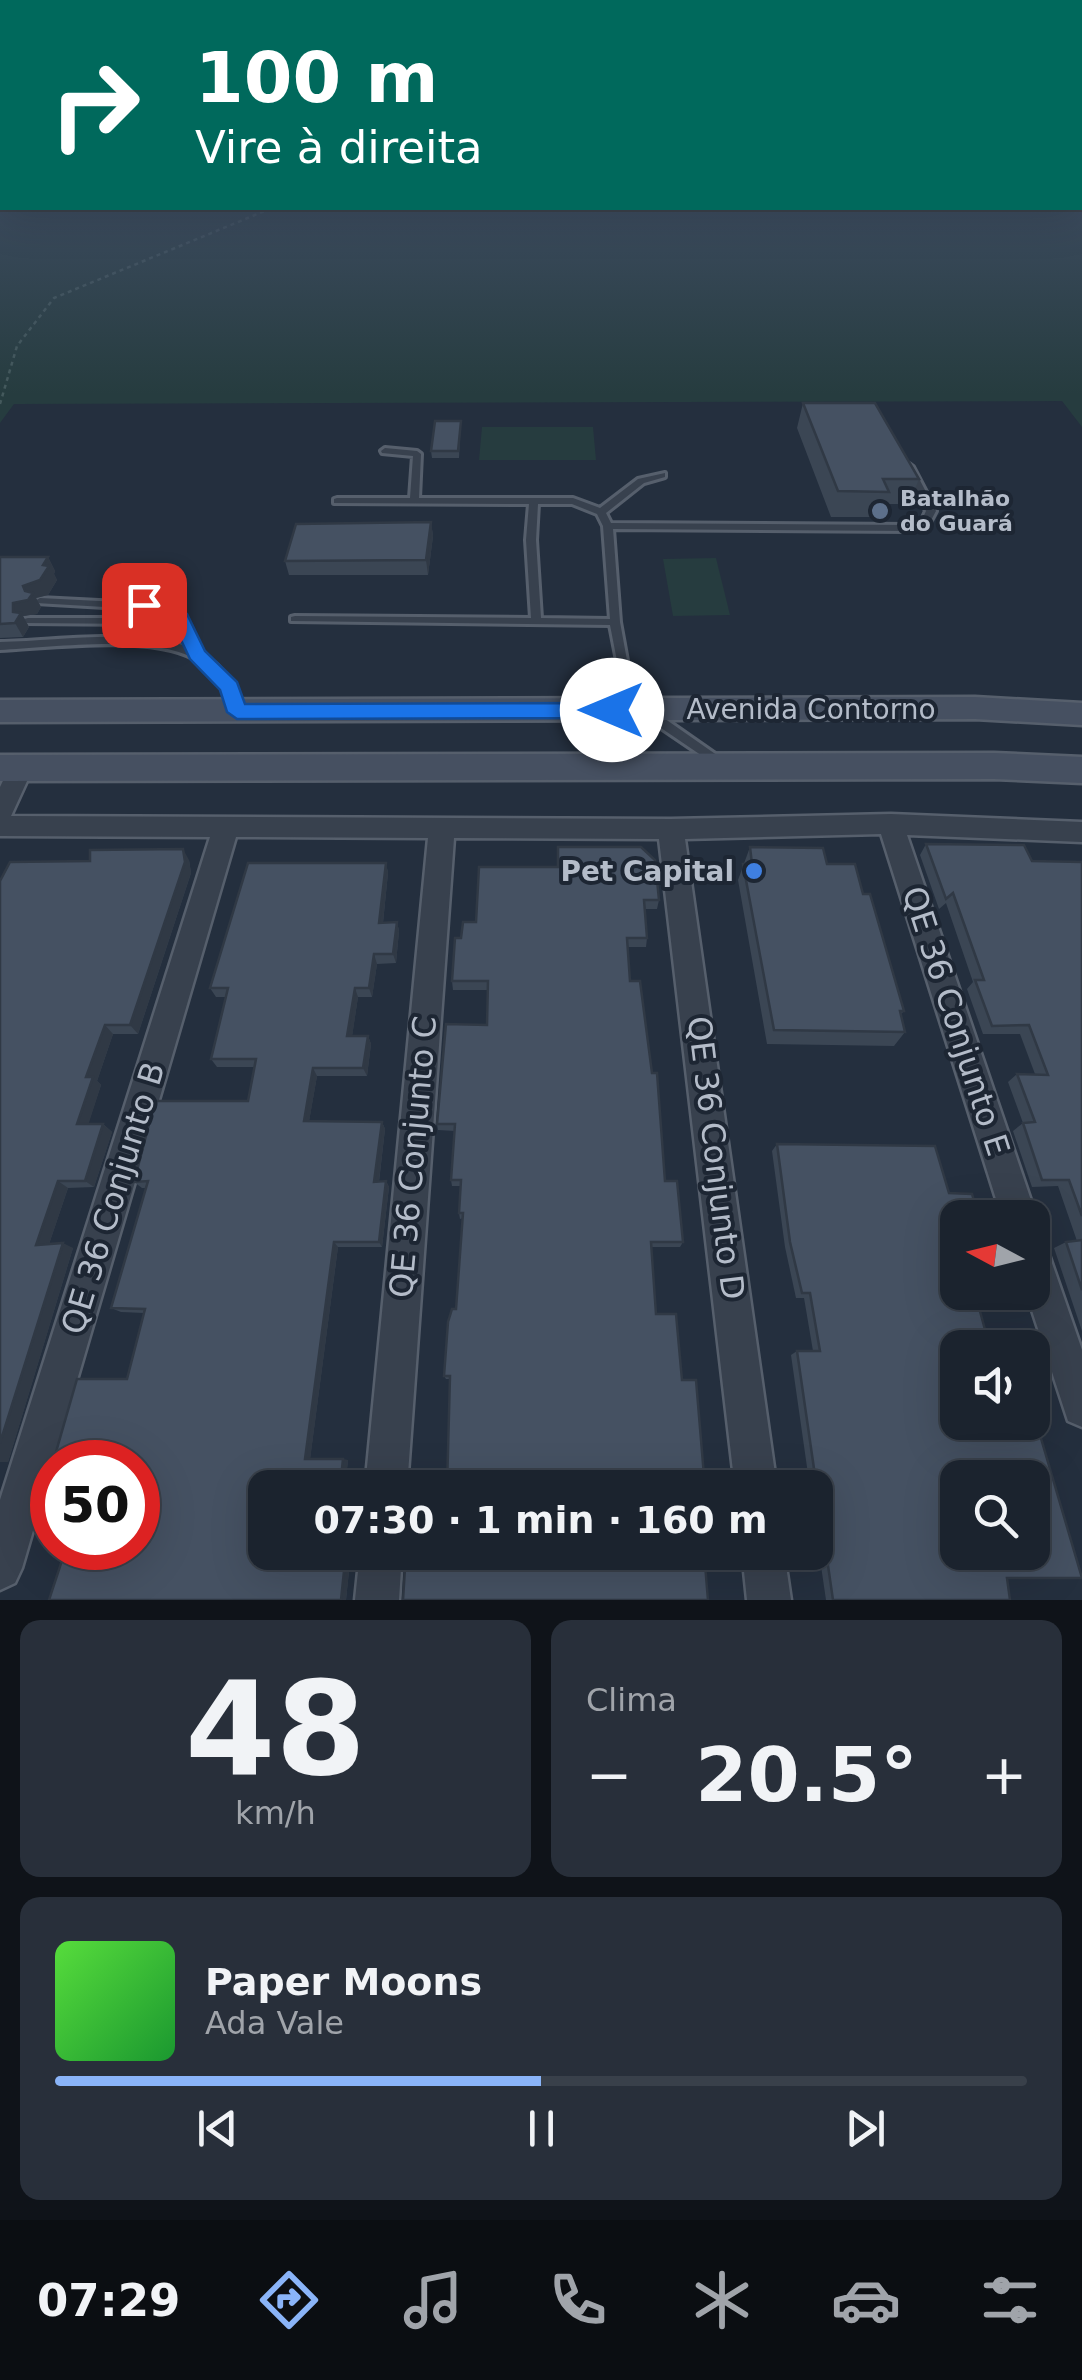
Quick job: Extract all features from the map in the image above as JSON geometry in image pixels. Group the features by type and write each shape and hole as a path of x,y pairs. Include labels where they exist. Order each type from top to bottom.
{"main road":[{"name":"Avenida Contorno","path":"0,711 975,708 1082,714"},
{"path":"819,766 847,741 843,720 835,710"},
{"path":"495,768 517,741 520,711"},
{"path":"223,768 244,751 260,729 246,712"},
{"name":"Avenida Contorno","path":"10,768 819,766 1082,770"}],"street":[{"path":"0,813 10,768"},
{"path":"0,826 671,830 891,824 1082,832"},
{"name":"QE 36 Conjunto E","path":"891,824 1014,1200"},
{"name":"QE 36 Conjunto B","path":"0,1568 226,827"},
{"name":"QE 36 Conjunto C","path":"388,1470 442,827"},
{"name":"QE 36 Conjunto D","path":"671,830 754,1470"},
{"path":"1050,1310 1082,1407"},
{"path":"377,1600 380,1570"},
{"path":"766,1570 769,1600"}],"lane":[{"path":"385,451 417,454 414,501"},
{"path":"608,526 912,528 925,524 931,511 905,460"},
{"path":"601,512 642,481 662,475"},
{"path":"338,501 574,500 601,512 608,526 623,666 642,710 727,768"},
{"path":"534,501 531,540 536,620"},
{"path":"40,601 158,607 180,618 197,654 230,687 246,712"},
{"path":"295,619 616,622"},
{"path":"28,621 142,621 188,634"},
{"path":"0,646 138,643 176,646 197,654"}],"path":[{"path":"0,404 17,346 54,298 183,245"}],"green space":[{"path":"0,245 1082,245 1082,427 1062,401 14,404 0,423"},
{"path":"482,427 593,427 596,460 479,460"},
{"path":"716,558 730,615 673,616 663,559"}],"building":[{"path":"803,403 875,403 919,479 883,479 889,492 838,491"},
{"path":"435,421 461,421 458,451 431,451"},
{"path":"431,522 426,560 285,561 296,524"},
{"path":"0,557 48,557 43,565 49,566 40,580 23,586 33,593 28,600 13,603 13,612 21,613 15,623 0,624"},
{"path":"926,844 1024,845 1032,861 1082,862 1082,1216 1069,1180 1042,1180 1023,1123 1035,1122 1017,1074 1048,1075 1029,1025 992,1026 975,980 984,980 953,893 946,899"},
{"path":"558,847 641,847 655,860 659,900 644,900 647,938 627,938 630,981 640,981 652,1073 657,1073 665,1181 677,1181 683,1242 651,1242 656,1314 676,1314 682,1380 696,1380 704,1470 447,1470 450,1376 444,1376 448,1322 452,1309 456,1309 463,1213 459,1213 461,1180 451,1180 455,1124 437,1124 446,1024 487,1025 488,981 452,981 455,938 461,938 463,922 476,922 479,867 558,867"},
{"path":"750,847 823,848 827,864 855,864 863,894 870,894 904,1011 900,1011 905,1032 774,1030 743,864 752,864"},
{"path":"183,849 185,862 130,1025 105,1025 86,1077 93,1077 77,1124 103,1124 85,1181 58,1181 36,1245 63,1243 0,1443 0,881 10,862 90,861 90,850"},
{"path":"248,863 386,863 379,923 397,922 393,954 374,954 369,988 355,988 347,1036 368,1036 363,1068 313,1068 304,1121 382,1122 374,1182 386,1181 379,1242 334,1242 305,1459 343,1459 342,1470 248,1470 248,1570 344,1570 341,1600 49,1600 59,1570 160,1570 160,1440 59,1440 77,1379 127,1379 145,1309 111,1308 148,1181 134,1182 155,1101 248,1101 256,1059 211,1059 228,988 210,988"},
{"path":"777,1144 935,1146 949,1193 972,1194 974,1200 940,1200 940,1310 980,1310 985,1330 940,1330 940,1440 1042,1440 1047,1460 940,1460 940,1570 1050,1570 1050,1469 1082,1578 1007,1578 1010,1600 833,1600 829,1570 833,1570 833,1470 814,1470 797,1351 820,1351 810,1293 802,1293 790,1242"},
{"path":"1082,1240 1082,1290 1066,1242"},
{"path":"405,1570 706,1570 708,1600 403,1600"}],"place":[{"name":"Batalhão do Guará","path":"880,511"},
{"name":"Pet Capital","path":"754,871"}],"route":[{"path":"144,605 171,610 180,618 197,654 230,687 237,712 612,710"}]}
